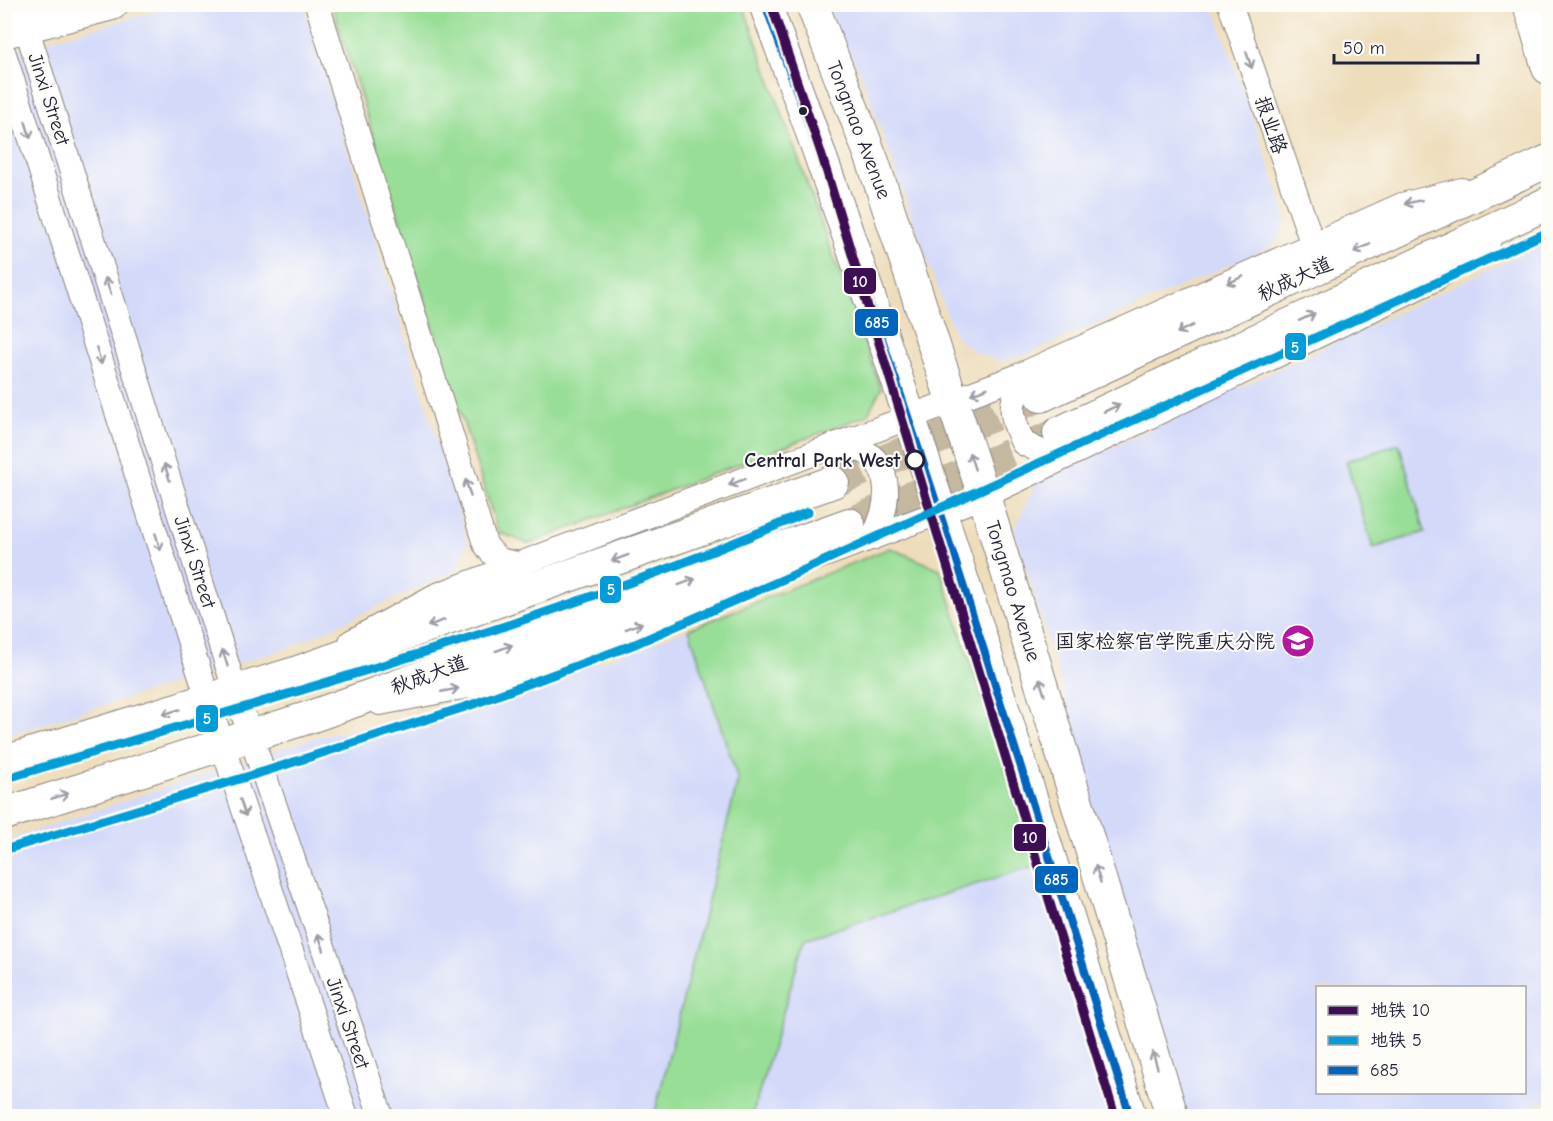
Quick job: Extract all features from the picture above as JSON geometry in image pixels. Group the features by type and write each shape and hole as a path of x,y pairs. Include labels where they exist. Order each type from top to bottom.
{"main road":[{"path":"17,21 112,4"},
{"path":"765,4 821,153 942,512 1130,1116"},
{"name":"Tongmao Avenue","path":"812,4 873,162 984,496 1172,1116"},
{"path":"1528,4 1548,68"},
{"name":"秋成大道","path":"1038,383 1548,161"},
{"name":"秋成大道","path":"1064,444 1548,204"},
{"path":"4,762 295,674 833,482"},
{"name":"秋成大道","path":"4,814 310,717 861,531"}],"street":[{"path":"317,4 485,544 495,557 504,563 522,564"},
{"name":"报业路","path":"1230,4 1313,245"},
{"name":"Jinxi Street","path":"17,21 222,697"},
{"name":"Jinxi Street","path":"4,54 236,740 345,1116"},
{"path":"1064,444 1044,453 1023,443 1012,419 1015,393 1313,245 1402,204 1511,179"},
{"path":"295,674 435,596 952,401 1038,383"},
{"path":"838,444 858,448 871,456 880,468 886,486 887,502 881,524 861,531"},
{"path":"861,531 942,512 984,496 1064,444"},
{"name":"Jinxi Street","path":"236,740 378,1115"}],"shaded area":[{"path":"180,5 303,5 468,542 456,570 288,648 5,736 5,52"},
{"path":"825,5 1213,5 1284,208 1285,222 1281,234 1274,244 1263,250 1028,354 1002,361 977,354 956,337 861,74"},
{"name":"国家检察官学院重庆分院","path":"1548,242 1548,1100 1502,1116 1181,1116 1091,824 1082,753 1014,530 1036,483"},
{"path":"689,629 738,780 654,1116 5,1116 4,841 316,737 479,707"},
{"path":"1036,865 1113,1116 752,1116 805,939"}],"green space":[{"path":"332,5 743,5 881,389 867,415 529,544 498,532"},
{"path":"1399,444 1425,532 1373,548 1346,461"},
{"path":"890,548 940,569 1036,865 805,939 752,1116 654,1116 738,780 689,629"}],"tunnel":[{"path":"833,482 1040,396"},
{"path":"849,524 1055,435"}],"metro line":[{"name":"10","path":"771,4 821,153 1115,1116"},
{"name":"5","path":"4,850 266,771 471,705 635,644 784,579 1548,232"},
{"name":"5","path":"4,779 309,688 511,624 710,552 808,512"}],"transit line":[{"name":"685","path":"765,4 909,419 1130,1116"}],"place":[{"name":"Central Park West","path":"915,460"},
{"name":"国家检察官学院重庆分院","path":"1298,641"}]}
